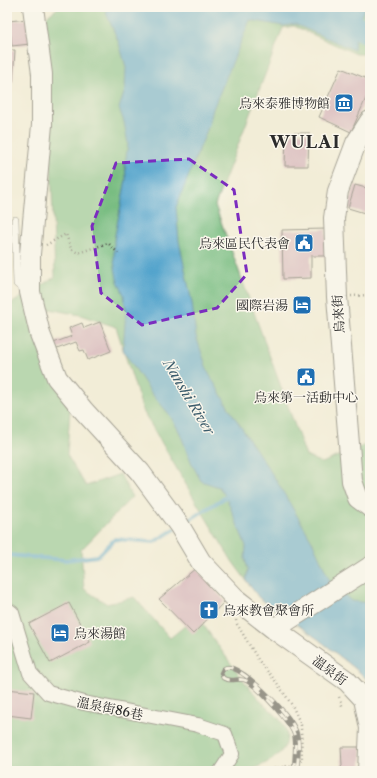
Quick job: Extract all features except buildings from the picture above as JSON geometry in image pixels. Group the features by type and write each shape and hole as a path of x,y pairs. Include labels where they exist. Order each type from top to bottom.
{"street":[{"name":"溫泉街","path":"33,7 42,74 42,125 30,254 30,292 40,334 57,378 84,411 140,472 179,525 201,562 237,600 274,629 347,681 364,699 370,728 368,771"},
{"name":"烏來街","path":"370,121 356,143 338,191 334,218 337,297 352,481 358,498 370,507"},
{"path":"274,629 370,567"},
{"name":"溫泉街86巷","path":"7,609 12,613 30,673 48,693 84,703 198,725 225,734 232,754 221,771"}],"lane":[{"path":"15,220 17,284 31,296"}],"path":[{"path":"30,254 66,234 71,249 78,253 108,243 118,253"},
{"path":"237,600 235,616 237,624 259,661 277,683 292,705 301,725 302,760 294,765 272,771"}],"highlighted area":[{"path":"189,159 234,190 247,274 217,308 142,325 101,293 92,226 116,163"}],"green space":[{"path":"59,7 370,7 370,54 356,54 294,26 283,28 215,205 306,456 322,463 370,443 370,682 318,639 259,598 232,561 143,411 116,327 80,315 49,309 35,332 71,395 67,455 86,486 120,474 132,497 81,550 84,589 107,604 134,597 170,638 197,616 238,673 255,694 282,722 286,731 286,743 278,754 259,767 246,771 7,771 7,302 12,303 55,277 46,17"}],"water":[{"name":"Nanshi River","path":"107,7 365,8 356,26 354,50 295,24 283,26 250,20 213,109 209,125 176,207 179,241 192,303 196,336 208,372 230,410 276,480 312,541 330,581 351,601 370,603 370,682 318,639 259,598 246,580 248,570 245,559 246,546 226,497 219,487 201,481 192,464 179,431 169,414 152,394 123,350 126,310 124,295 117,279 114,261 114,240 126,179 125,164 128,144 124,122 119,108 125,90 126,67 119,43 106,13"}],"waterway":[{"path":"312,7 370,33"},
{"path":"184,523 229,495"},
{"path":"7,555 66,560 98,556 115,539 154,542 175,529"}],"railway":[{"path":"294,771 295,738 287,722 266,697 247,681 229,680 223,678 221,673 223,669 228,667 232,668 249,678 269,696 288,717 294,726 298,738 297,771"}],"place":[{"name":"烏來泰雅博物館","path":"344,103"},
{"name":"烏來區民代表會","path":"304,243"},
{"name":"國際岩湯","path":"302,305"},
{"name":"烏來第一活動中心","path":"306,377"},
{"name":"烏來教會聚會所","path":"209,610"},
{"name":"烏來湯館","path":"60,633"}],"district":[{"name":"WULAI","path":"305,142"}]}
